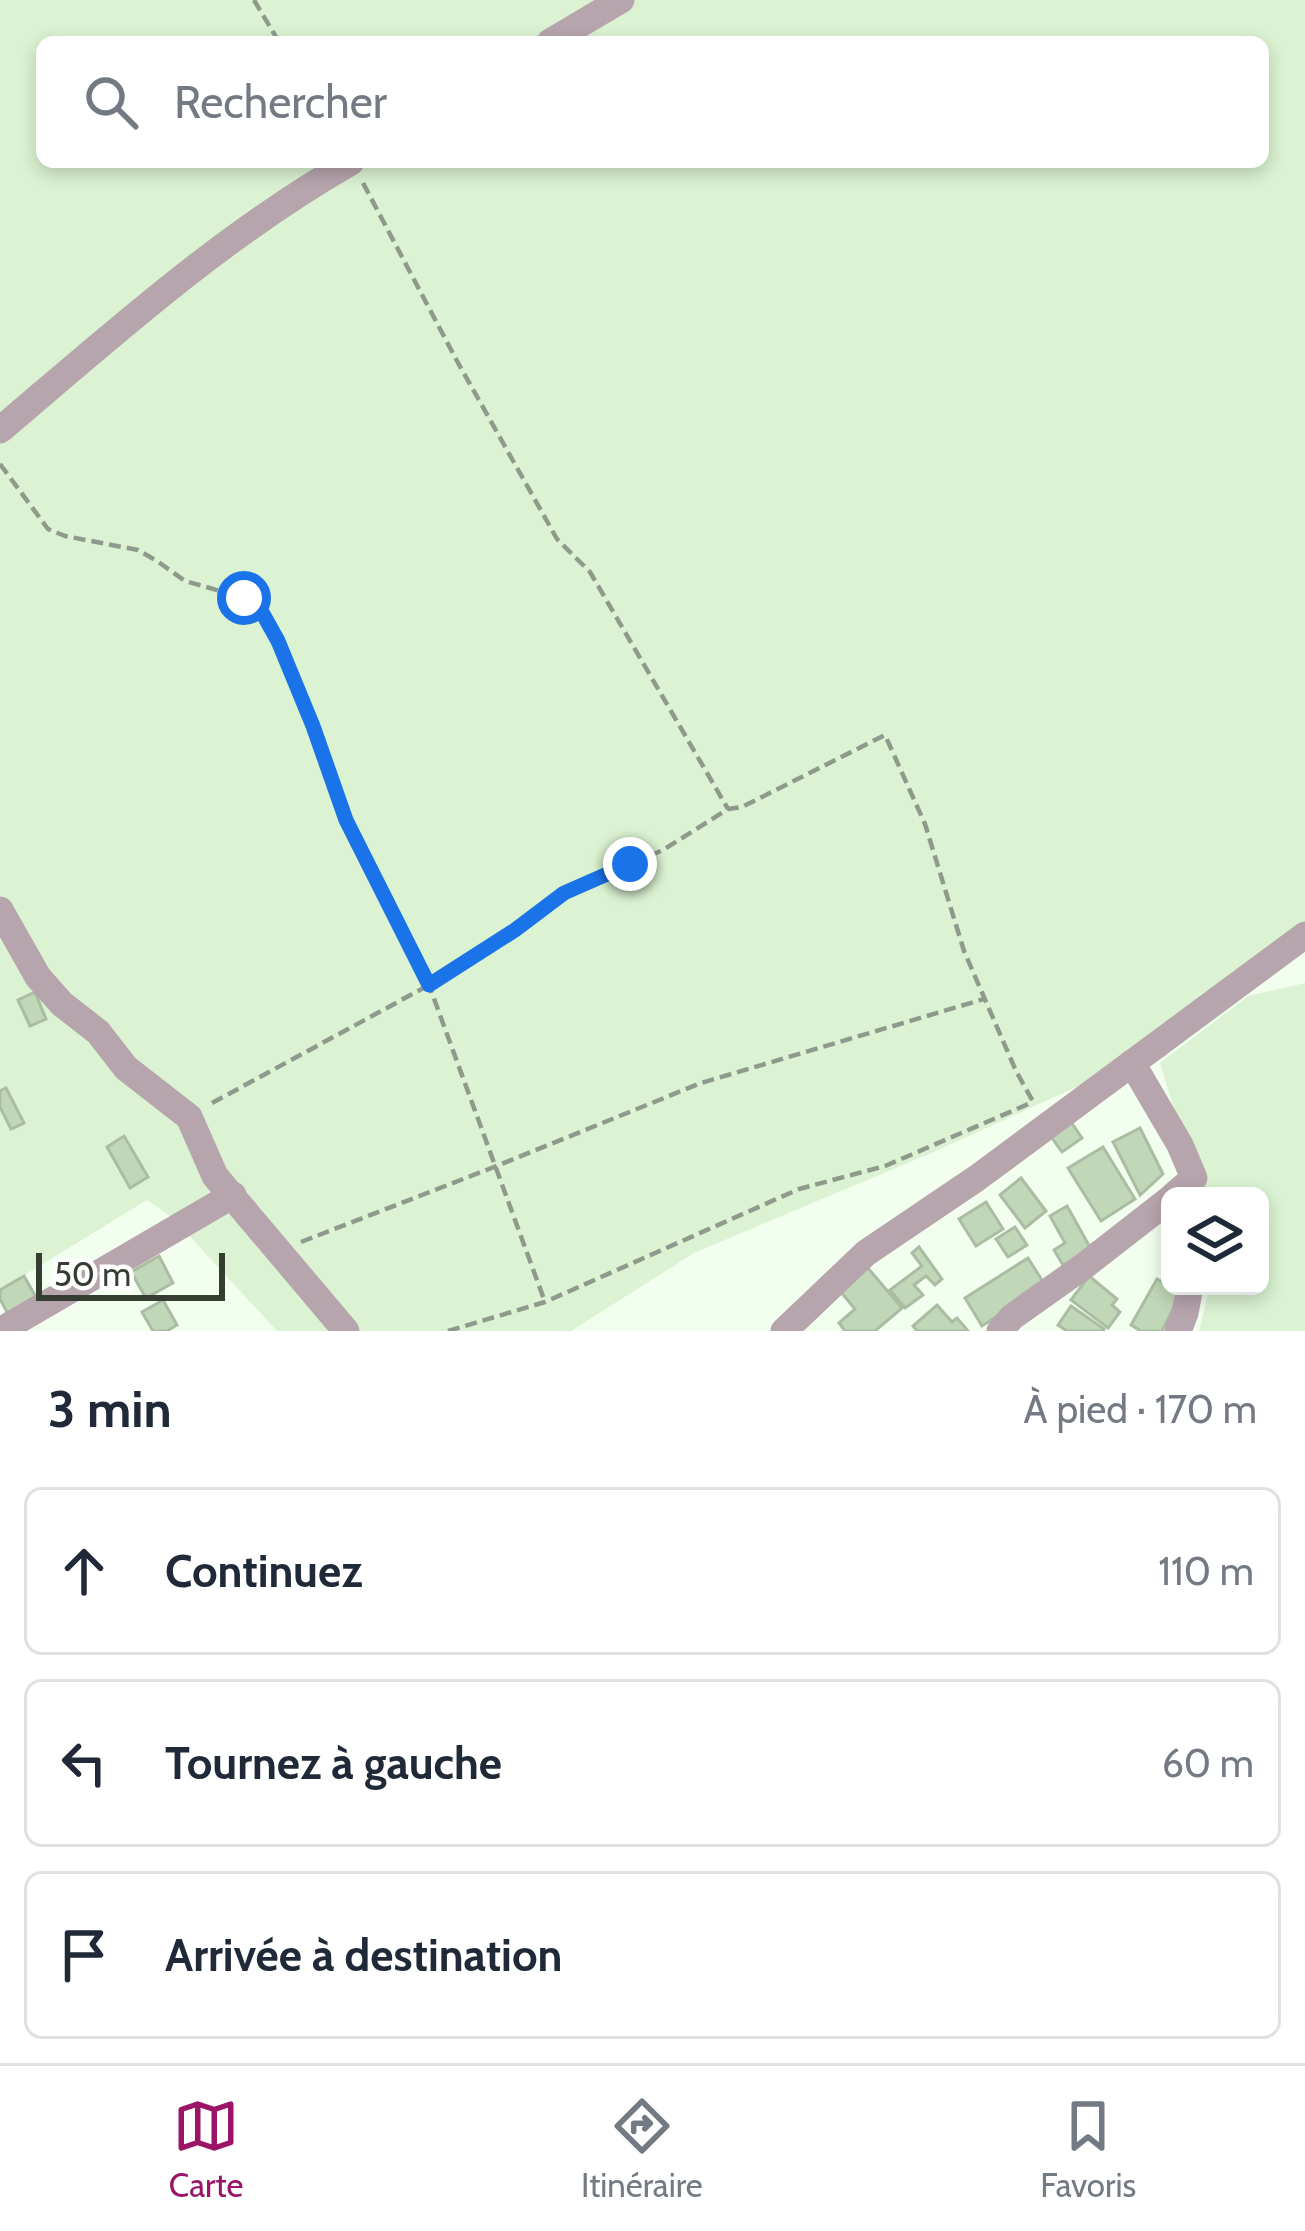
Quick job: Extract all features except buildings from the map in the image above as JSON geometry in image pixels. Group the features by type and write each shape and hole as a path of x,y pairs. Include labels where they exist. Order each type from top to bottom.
{"street":[{"path":"560,36 621,0"},
{"path":"0,430 132,317 294,194 357,172"},
{"path":"0,910 38,977 62,1004 98,1032 126,1068 189,1117 215,1176 346,1331"},
{"path":"784,1331 866,1253 976,1178 1040,1114 1132,1064 1305,935"},
{"path":"1132,1064 1180,1145 1183,1187"},
{"path":"0,1330 233,1196"},
{"path":"1000,1331 1012,1317 1161,1208"},
{"path":"1178,1331 1188,1295"}],"path":[{"path":"254,0 276,36"},
{"path":"357,172 556,538 590,572 728,809"},
{"path":"0,464 48,529 138,550 184,581 244,598 263,614 313,726 346,820 429,985 545,1302"},
{"path":"189,1117 429,985 564,893 663,850 728,809 742,807 885,734 925,824 964,951 1040,1114 799,1189 545,1302 448,1331"},
{"path":"279,1250 700,1083 984,999"}],"green space":[{"path":"0,0 1305,0 1305,925 1142,1057 694,1253 571,1331 277,1331 173,1218 147,1200 0,1290"},
{"path":"1305,983 1305,1331 1199,1331 1208,1295 1269,1295 1269,1187 1197,1187 1160,1063 1248,996"}],"route":[{"path":"244,598 263,614 278,641 346,820 429,985 564,893 630,864"}]}
